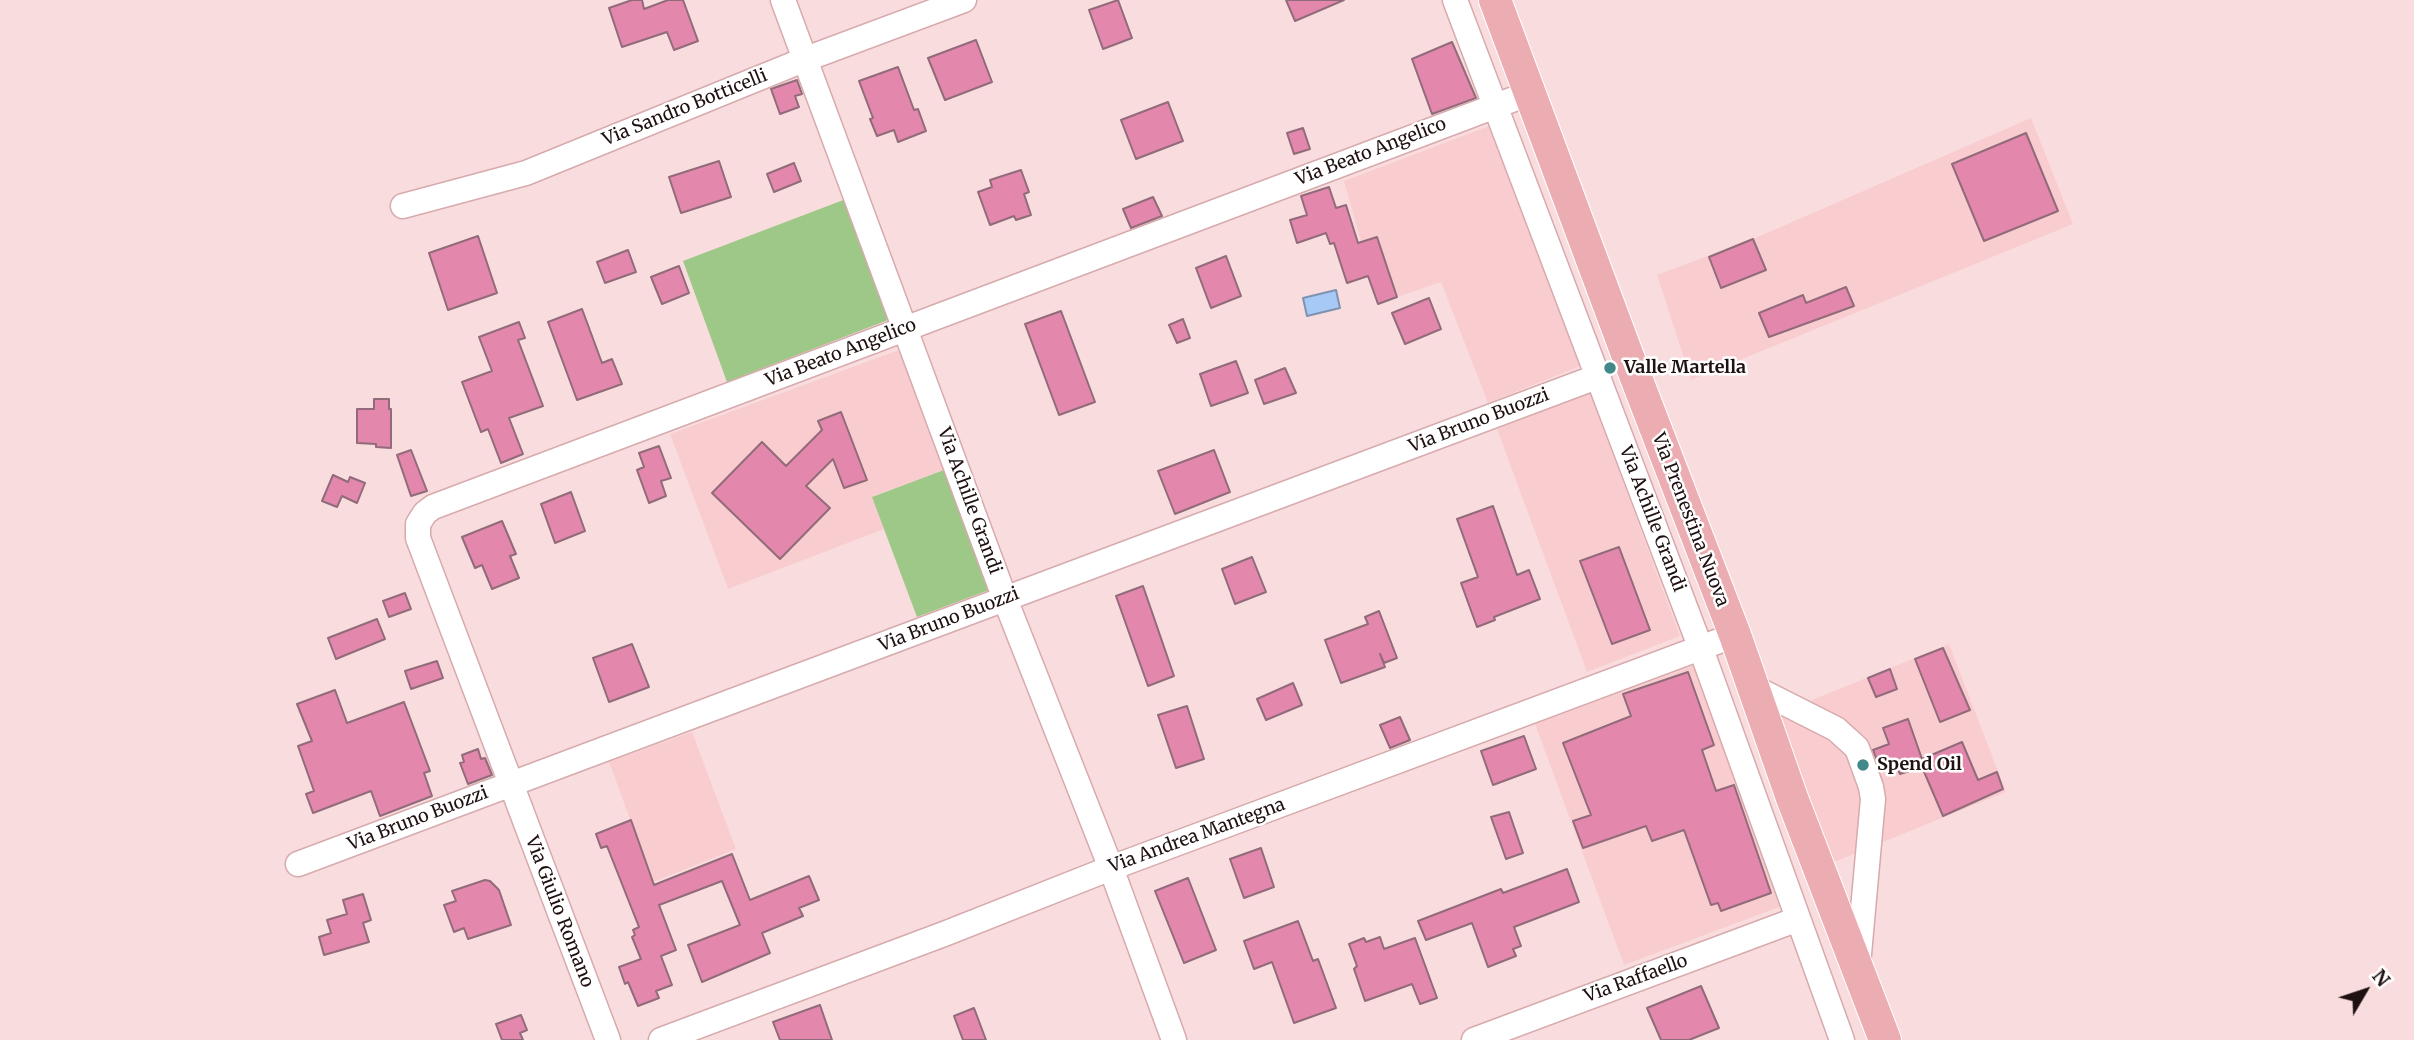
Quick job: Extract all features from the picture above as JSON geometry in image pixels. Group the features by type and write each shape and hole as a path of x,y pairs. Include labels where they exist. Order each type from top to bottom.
{"main road":[{"name":"Via Prenestina Nuova","path":"1495,0 1885,1040"}],"street":[{"name":"Via Achille Grandi","path":"783,0 1005,599 1111,868 1174,1040"},
{"name":"Via Sandro Botticelli","path":"403,206 526,173 806,60 964,0"},
{"name":"Via Achille Grandi","path":"1455,0 1702,649 1842,1040"},
{"name":"Via Beato Angelico","path":"510,785 418,538 418,524 425,513 446,502 1530,93"},
{"name":"Via Bruno Buozzi","path":"298,864 1599,376"},
{"name":"Via Andrea Mantegna","path":"661,1040 1734,635"},
{"path":"1753,687 1836,729 1857,748 1873,799 1858,969"},
{"name":"Via Giulio Romano","path":"510,785 608,1040"},
{"path":"1759,809 1793,798"},
{"name":"Via Raffaello","path":"1474,1040 1798,919"}],"shaded area":[{"path":"2031,118 2073,224 1691,380 1657,275 1753,239"},
{"path":"1494,124 1583,365 1488,403 1441,282 1397,297 1377,237 1361,242 1344,181"},
{"path":"899,350 944,470 873,496 884,529 728,589 670,434"},
{"path":"1590,393 1680,636 1587,672 1497,429"},
{"path":"1949,644 2006,792 1829,864 1773,716"},
{"path":"1693,666 1782,906 1624,965 1535,724"},
{"path":"692,732 736,849 653,882 609,762"}],"green space":[{"path":"846,199 888,320 727,382 683,261"},
{"path":"944,470 989,590 917,617 872,497"}],"water":[{"path":"1336,290 1340,308 1307,316 1303,298"}],"building":[{"path":"632,0 642,0 644,9 668,0 683,0 698,41 674,50 667,32 622,47 609,8"},
{"path":"1118,0 1132,38 1103,49 1089,10"},
{"path":"1286,0 1344,0 1295,21"},
{"path":"976,40 992,82 945,100 928,58"},
{"path":"1452,42 1476,98 1432,114 1412,59"},
{"path":"898,67 914,110 918,109 926,131 898,142 894,130 877,136 859,81"},
{"path":"797,80 802,94 795,96 799,107 780,114 771,89"},
{"path":"1168,102 1183,141 1136,159 1121,120"},
{"path":"1303,128 1310,149 1294,154 1287,133"},
{"path":"2026,133 2058,211 1984,241 1952,164"},
{"path":"719,161 731,197 681,213 669,177"},
{"path":"794,163 801,181 774,192 767,174"},
{"path":"1021,170 1029,192 1024,194 1031,215 1016,220 1014,216 990,225 978,192 992,187 990,180"},
{"path":"1329,187 1336,208 1346,205 1358,243 1377,237 1397,297 1378,304 1368,276 1347,283 1334,243 1330,244 1326,233 1297,243 1290,220 1307,215 1301,196"},
{"path":"1153,197 1162,216 1131,228 1123,209"},
{"path":"478,236 497,293 448,310 429,253"},
{"path":"1753,239 1766,270 1721,288 1709,257"},
{"path":"628,250 636,272 605,283 597,262"},
{"path":"1226,256 1241,296 1211,308 1196,268"},
{"path":"679,266 689,293 662,304 651,277"},
{"path":"1846,287 1854,306 1769,337 1759,313 1803,295 1806,303"},
{"path":"1429,298 1441,329 1405,344 1392,313"},
{"path":"582,309 602,363 612,359 622,384 577,400 548,322"},
{"path":"1061,311 1095,402 1059,415 1025,324"},
{"path":"1183,319 1190,338 1177,343 1169,325"},
{"path":"519,322 525,338 518,340 543,406 509,418 523,454 501,463 488,429 481,432 462,382 492,371 479,337"},
{"path":"1236,361 1248,393 1211,406 1200,374"},
{"path":"1285,368 1296,393 1264,404 1255,380"},
{"path":"374,399 389,399 391,448 357,443 357,409 374,409"},
{"path":"841,412 867,480 844,488 833,459 806,486 830,508 780,559 712,493 762,442 786,466 822,430 818,421"},
{"path":"659,446 671,478 661,481 666,496 649,503 637,470 644,467 639,453"},
{"path":"411,450 427,491 411,496 397,455"},
{"path":"1214,450 1230,492 1175,514 1158,471"},
{"path":"333,475 348,482 350,477 365,483 357,503 342,496 337,507 322,501"},
{"path":"571,492 585,531 555,543 541,504"},
{"path":"1493,506 1517,575 1529,570 1540,599 1494,617 1495,620 1477,627 1461,583 1478,577 1457,519"},
{"path":"502,521 516,554 510,556 519,578 492,589 482,565 475,568 462,537"},
{"path":"1619,547 1650,630 1612,644 1580,561"},
{"path":"1252,557 1266,592 1235,604 1222,569"},
{"path":"1143,586 1174,676 1148,686 1116,596"},
{"path":"405,593 411,609 389,617 383,601"},
{"path":"1379,611 1397,658 1384,663 1380,654 1385,667 1341,683 1325,640 1368,624 1365,617"},
{"path":"377,619 385,639 336,659 328,638"},
{"path":"632,644 649,687 609,702 593,658"},
{"path":"1943,648 1970,710 1940,722 1915,659"},
{"path":"437,661 443,678 411,689 405,671"},
{"path":"1890,669 1897,689 1876,697 1868,678"},
{"path":"1688,672 1714,745 1702,750 1716,791 1734,785 1771,893 1721,911 1718,903 1711,905 1684,830 1652,841 1646,826 1583,848 1573,821 1591,815 1563,743 1631,716 1623,694"},
{"path":"1293,683 1302,705 1266,720 1257,699"},
{"path":"335,690 347,723 404,702 430,771 424,773 432,796 380,816 371,791 313,813 306,794 314,791 298,746 312,741 297,704"},
{"path":"1187,706 1204,759 1176,768 1158,715"},
{"path":"1400,717 1410,740 1390,748 1380,725"},
{"path":"1908,719 1922,759 1962,742 1978,780 1997,772 2003,789 1943,816 1922,767 1900,774 1896,765 1881,770 1873,750 1889,744 1883,728"},
{"path":"1524,736 1536,769 1493,785 1481,751"},
{"path":"478,749 492,775 468,784 460,763 464,762 462,755"},
{"path":"1509,812 1523,853 1506,859 1491,817"},
{"path":"631,820 654,885 732,854 750,900 809,876 819,900 799,908 803,916 762,933 770,953 702,982 688,945 740,925 722,881 659,905 676,950 661,956 672,985 656,991 659,998 638,1006 619,967 641,959 632,937 635,935 633,930 639,927 607,846 601,848 596,834"},
{"path":"1261,848 1274,887 1244,898 1230,859"},
{"path":"1567,869 1579,902 1514,927 1521,946 1513,949 1516,956 1488,967 1472,923 1426,940 1418,921 1501,889 1503,893"},
{"path":"1188,878 1216,950 1184,963 1155,891"},
{"path":"485,880 499,890 511,925 468,939 464,928 454,932 444,905 456,901 452,891"},
{"path":"363,894 371,920 363,923 369,942 324,955 319,937 331,933 327,920 347,914 343,900"},
{"path":"1298,921 1313,961 1318,959 1336,1008 1294,1023 1272,962 1254,969 1244,941"},
{"path":"1380,937 1384,949 1415,938 1437,998 1420,1004 1412,984 1365,1001 1349,944 1364,938 1366,942"},
{"path":"1701,986 1719,1028 1689,1040 1661,1040 1647,1008"},
{"path":"820,1005 832,1040 780,1040 773,1022"},
{"path":"974,1008 986,1040 963,1040 954,1016"},
{"path":"521,1015 527,1030 520,1033 523,1040 502,1040 496,1024"}],"place":[{"name":"Valle Martella","path":"1610,368"},
{"name":"Spend Oil","path":"1863,765"}]}
